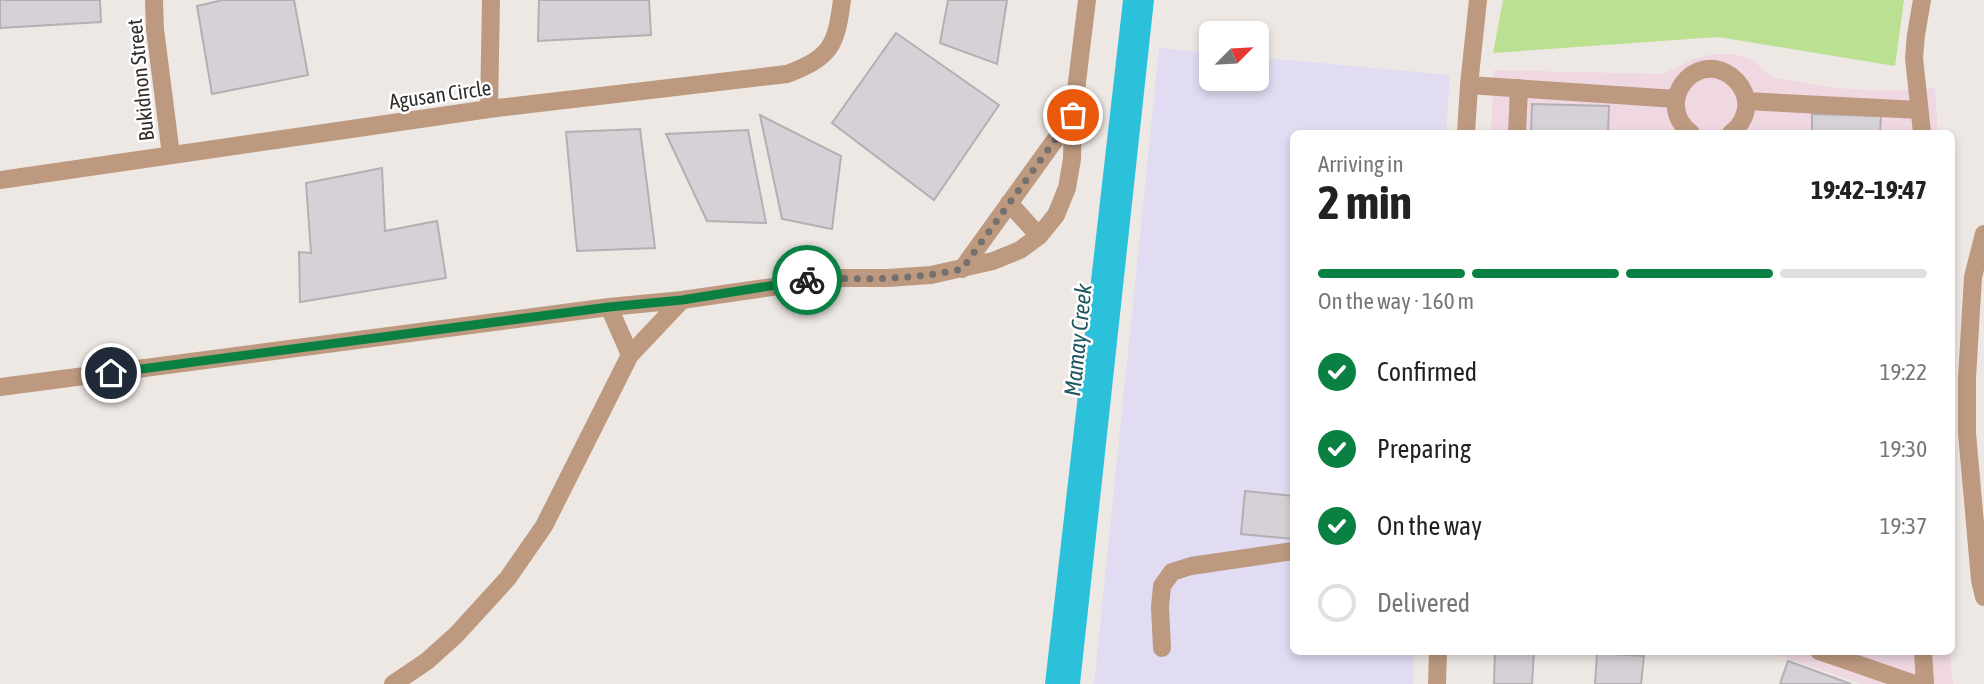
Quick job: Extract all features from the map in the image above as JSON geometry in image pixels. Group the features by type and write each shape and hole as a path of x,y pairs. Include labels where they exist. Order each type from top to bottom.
{"street":[{"name":"Bukidnon Street","path":"154,0 155,29 171,155"},
{"path":"489,109 491,0"},
{"name":"Agusan Circle","path":"0,180 489,109 788,74 819,59 831,47 838,29 842,0"},
{"path":"0,387 609,307 682,300 821,279 930,275 993,261 1020,250 1039,236 1056,215 1067,188 1087,0"},
{"path":"1466,130 1478,0"},
{"path":"1922,0 1914,58 1922,130"},
{"path":"1688,130 1679,120 1676,110 1679,88 1695,72 1706,69 1717,69 1728,74 1737,80 1743,90 1746,111 1734,130"},
{"path":"1469,85 1676,99"},
{"path":"1517,130 1519,88"},
{"path":"1746,101 1919,110"},
{"path":"962,269 1073,115"},
{"path":"1009,203 1039,236"},
{"path":"1984,234 1973,277 1967,378 1967,433 1980,580 1984,597"},
{"path":"393,684 427,661 456,635 508,578 544,527 630,355 682,300"},
{"path":"609,307 630,355"},
{"path":"1162,648 1162,586 1171,572 1191,566 1290,551"},
{"path":"1437,684 1438,655"},
{"path":"1831,655 1915,684"},
{"path":"1923,655 1925,684"}],"shaded area":[{"path":"1159,48 1199,52 1199,91 1269,91 1269,58 1450,75 1446,130 1290,130 1290,655 1414,655 1413,684 1094,684"},
{"path":"1714,54 1735,54 1753,60 1771,77 1835,88 1883,91 1935,88 1938,130 1491,130 1494,70 1663,74 1693,59"},
{"path":"1778,655 1950,655 1953,684 1862,684"}],"green space":[{"path":"1503,0 1904,0 1895,66 1718,37 1493,53"}],"water":[{"path":"1123,0 1154,0 1080,684 1045,684"}],"building":[{"path":"0,0 100,0 101,22 0,28"},
{"path":"223,0 294,0 308,75 212,94 197,6"},
{"path":"539,0 649,0 651,35 538,41"},
{"path":"948,0 1007,0 997,64 940,43"},
{"path":"896,33 999,105 934,200 832,123"},
{"path":"1532,104 1609,106 1608,130 1531,130"},
{"path":"1812,114 1881,116 1880,130 1812,130"},
{"path":"760,115 841,156 832,229 782,219"},
{"path":"640,129 655,248 577,251 566,132"},
{"path":"748,130 766,223 707,221 666,134"},
{"path":"382,168 385,231 437,221 446,278 300,302 299,252 311,253 306,183"},
{"path":"1245,491 1290,496 1290,539 1241,534"},
{"path":"1495,655 1534,655 1532,684 1494,684"},
{"path":"1597,655 1644,656 1641,684 1595,684"},
{"path":"1788,661 1851,684 1780,684"}],"way so far":[{"path":"807,280 888,278 962,269 1073,115"}],"route":[{"path":"111,373 609,307 682,300 807,280"}],"water label":[{"name":"Mamay Creek","path":"1078,340"}]}
